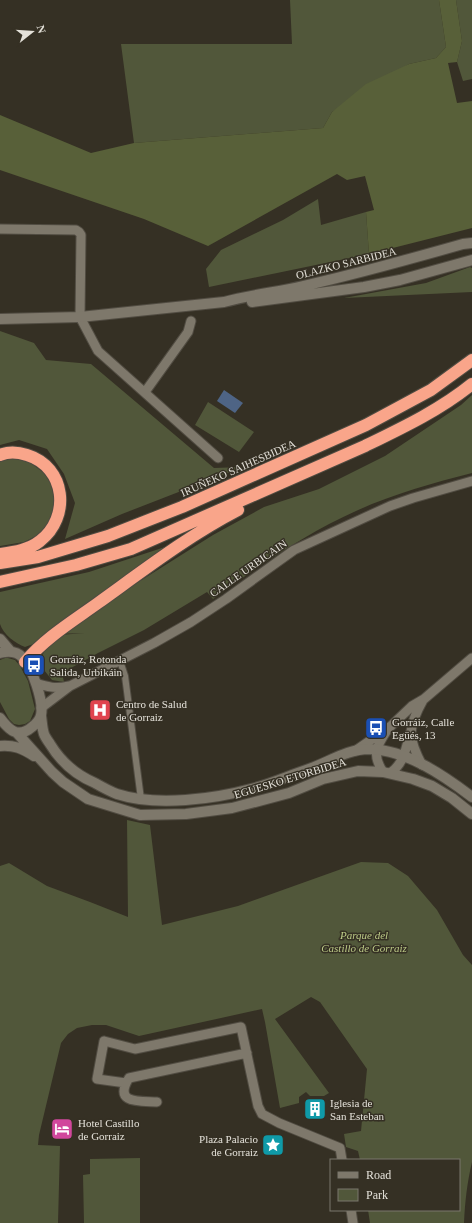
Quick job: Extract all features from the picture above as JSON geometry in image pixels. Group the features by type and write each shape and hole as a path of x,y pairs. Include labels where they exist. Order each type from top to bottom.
{"highway":[{"name":"IRUÑEKO SAIHESBIDEA","path":"0,563 38,557 108,536 182,507 366,425 431,390 472,360"},
{"path":"0,582 20,579 76,565 131,548 395,432 430,413 454,398 472,384"},
{"path":"25,662 42,643 187,539 215,522 256,501 332,468 365,446"},
{"path":"0,454 7,452 20,453 33,457 43,464 58,482 60,498 58,517 51,530 40,541 26,549 0,554"}],"street":[{"path":"0,229 76,230 79,232 81,235 80,317 98,351 218,458"},
{"name":"OLAZKO SARBIDEA","path":"0,319 80,317 224,302 301,287 463,244 472,243"},
{"name":"OLAZKO SARBIDEA","path":"224,302 247,303 364,287 400,280 472,260"},
{"path":"145,392 188,332 191,321"},
{"name":"CALLE URBICAIN","path":"41,712 70,686 120,661 191,622 226,599 294,550 390,506 472,481"},
{"path":"0,639 11,652"},
{"path":"0,652 16,653 22,657 25,662"},
{"path":"355,751 390,726 412,706 424,699 472,658"},
{"path":"120,661 125,676 141,799"},
{"name":"EGUESKO ETORBIDEA","path":"25,662 36,683 40,696 44,735 56,753 73,771 83,778 116,794 147,800 179,800 219,795 255,788 318,765 338,756 367,749 391,752 404,756 439,773 472,797"},
{"name":"CALLE URBICAIN","path":"36,683 48,687 59,688 70,686"},
{"path":"390,726 380,740 376,750 378,764 386,772 396,769 400,764 404,756 414,716 424,699"},
{"path":"0,740 17,733 27,731 38,721 41,712"},
{"name":"EGUESKO ETORBIDEA","path":"0,718 10,730 17,733 42,762 63,782 88,799 140,815 186,814 232,808 290,793 323,779 358,771 386,772 432,786 452,798 472,814"},
{"path":"410,731 414,747 422,765"},
{"path":"0,746 10,745 25,750 42,762"},
{"path":"126,1083 96,1079 104,1042 135,1049 241,1027 258,1106 262,1114 292,1129 340,1148 342,1159"},
{"path":"157,1102 130,1100 125,1097 124,1091 129,1078 247,1053"},
{"path":"351,1211 353,1223"}],"green space":[{"path":"290,0 439,0 446,47 436,58 409,64 332,112 323,128 134,143 121,44 292,44"},
{"path":"439,0 456,0 462,41 457,62 448,63 457,103 472,101 472,228 369,254 366,212 374,210 365,176 347,180 337,174 208,246 144,219 0,170 0,115 91,153 134,143 323,128 332,112 366,84 409,64 436,58 446,47"},
{"path":"456,0 472,0 472,79 463,81 457,62 462,41"},
{"path":"318,199 321,225 366,212 369,254 209,287 206,269 221,250 283,220"},
{"path":"470,267 472,268 472,292 344,298 426,283"},
{"path":"0,331 34,343 46,360 91,364 214,468 243,467 122,514 65,539 75,503 64,474 47,449 19,440 0,445"},
{"path":"472,395 472,473 399,494 337,520 282,551 213,599 207,592 144,630 62,673 64,682 52,680 44,670 41,658 45,650 59,635 85,633 56,634 213,535 264,507 319,489 385,456 461,405"},
{"path":"208,402 254,432 239,452 195,425"},
{"path":"10,458 28,461 44,473 51,484 54,498 53,516 40,534 24,542 0,546 0,460"},
{"path":"165,547 36,643 25,647 21,646 10,638 0,624 0,592 89,572"},
{"path":"5,658 15,660 28,681 35,709 30,721 25,724 14,724 9,719 0,702 0,660"},
{"name":"Parque del Castillo de Gorraiz","path":"127,820 150,825 162,925 238,906 361,862 388,863 408,876 437,910 463,955 472,965 472,1162 466,1192 464,1223 370,1223 368,1211 460,1211 460,1159 360,1159 358,1151 346,1147 344,1134 361,1131 367,1069 320,1002 311,997 275,1019 329,1093 324,1096 310,1096 306,1092 299,1097 299,1103 280,1108 262,1009 139,1036 106,1025 92,1025 77,1028 68,1034 61,1043 39,1135 38,1145 60,1146 58,1223 0,1223 0,866 9,863 47,886 128,917"},
{"path":"140,1158 140,1223 84,1223 83,1175 90,1174 90,1159"}],"water":[{"path":"224,390 243,403 235,413 217,401"}],"place":[{"name":"Gorráiz, Rotonda Salida, Urbikáin","path":"34,665"},
{"name":"Centro de Salud de Gorraiz","path":"100,710"},
{"name":"Gorráiz, Calle Egüés, 13","path":"376,728"},
{"name":"Iglesia de San Esteban","path":"315,1109"},
{"name":"Hotel Castillo de Gorraiz","path":"62,1129"},
{"name":"Plaza Palacio de Gorraiz","path":"273,1145"}]}
